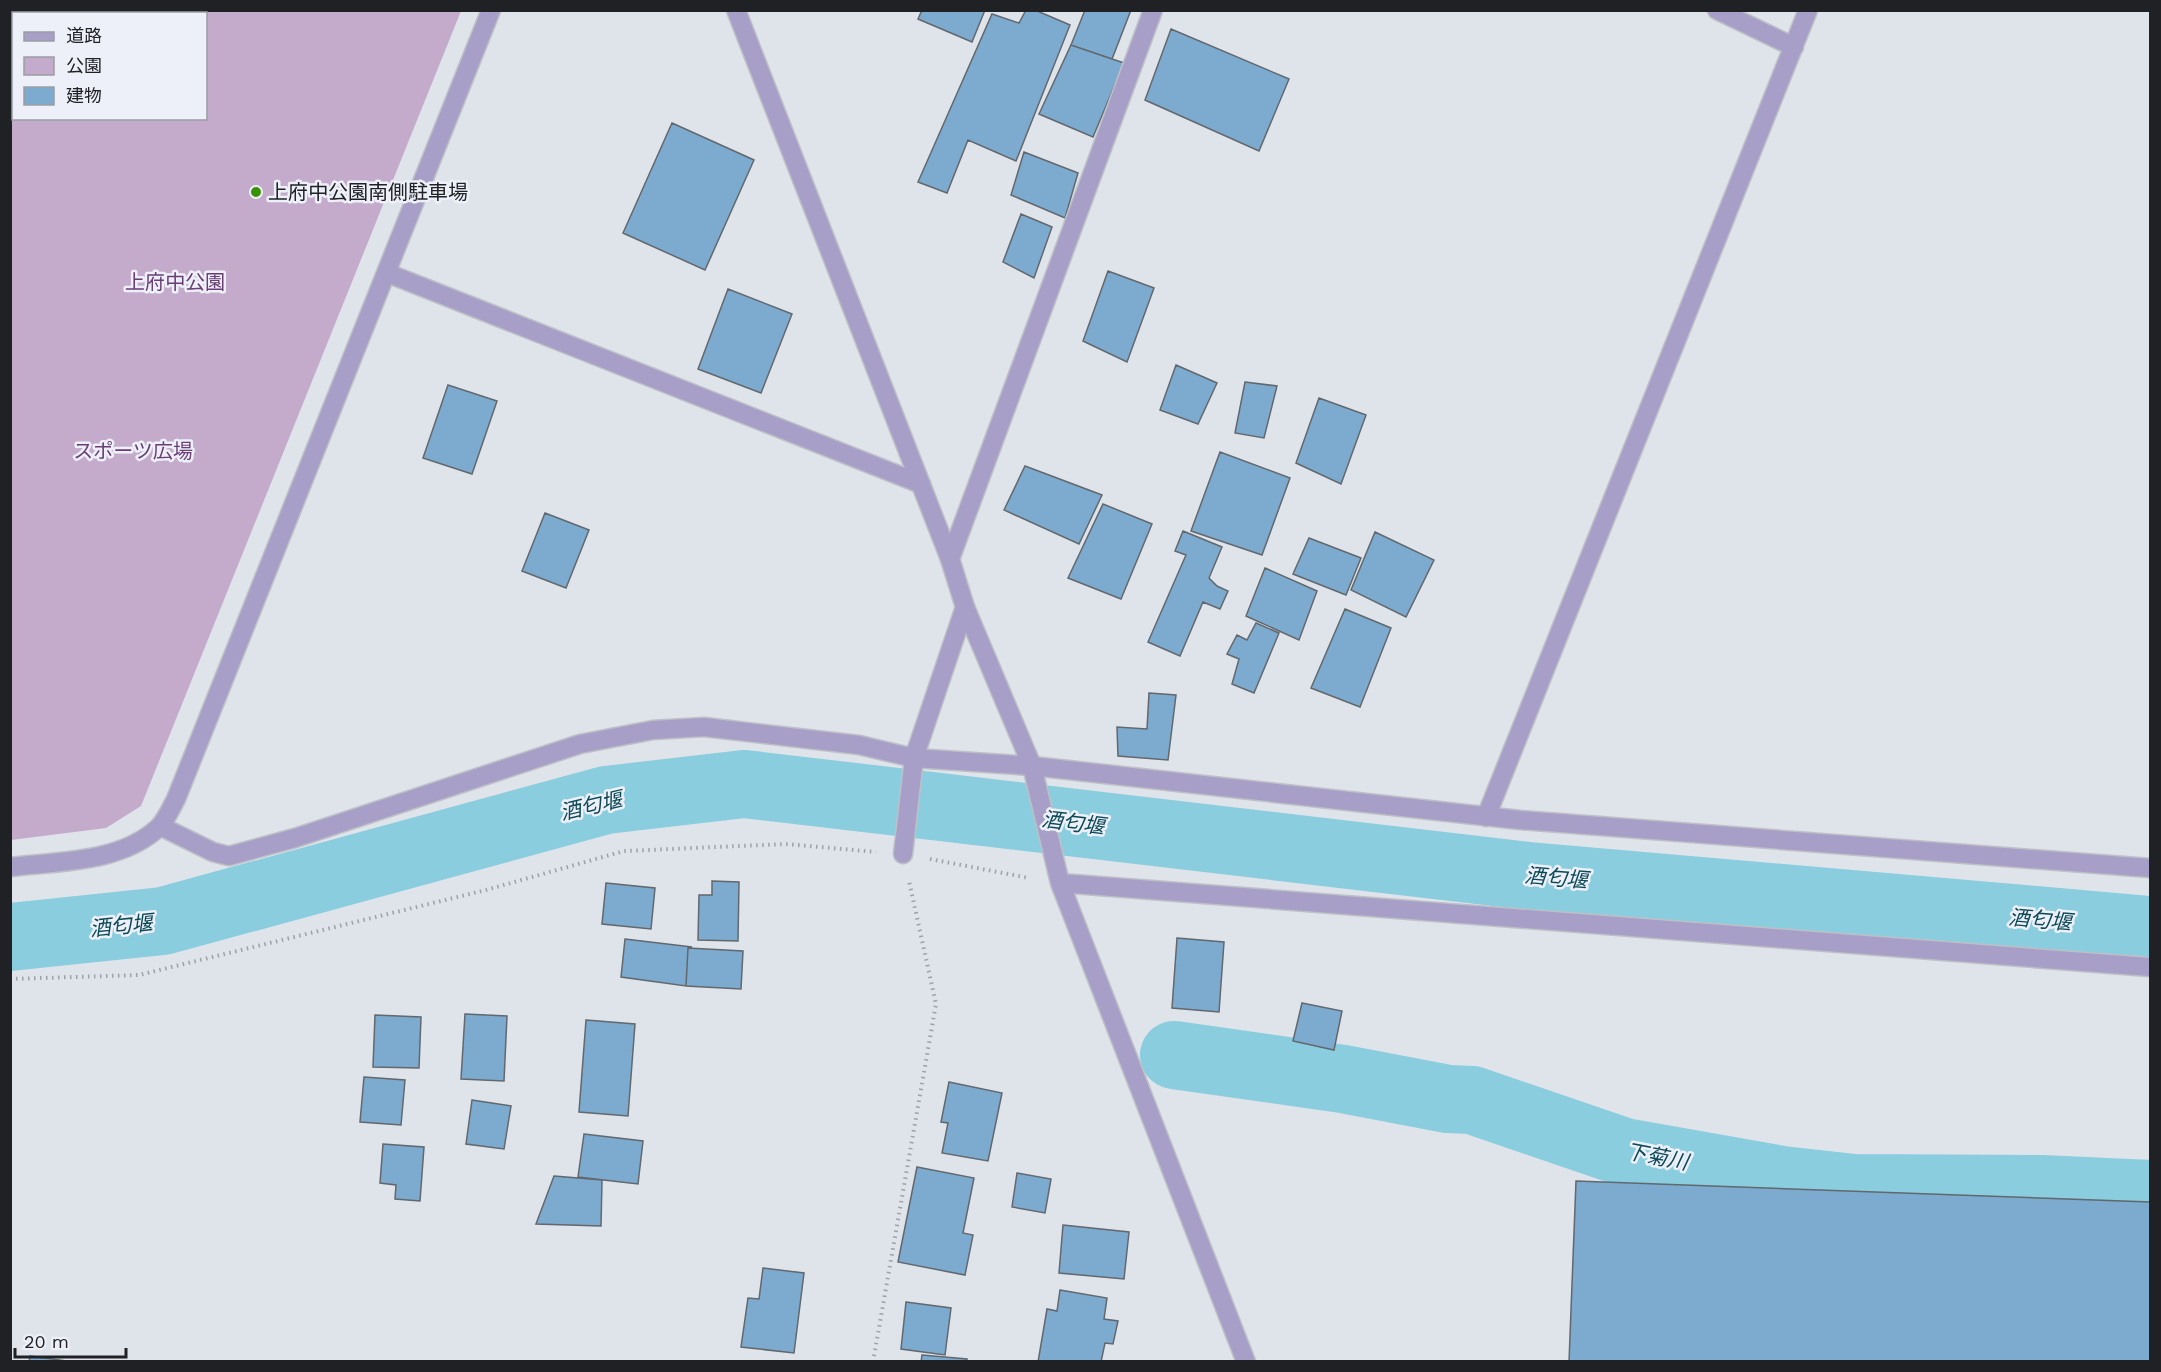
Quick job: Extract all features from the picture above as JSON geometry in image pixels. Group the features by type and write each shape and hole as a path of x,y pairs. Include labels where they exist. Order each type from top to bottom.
{"street":[{"path":"10,867 109,855 142,839 160,826 180,789 492,10"},
{"path":"736,10 950,559 965,607 1033,768 1059,882 1246,1362"},
{"path":"950,559 1153,10"},
{"path":"1717,10 1794,48"},
{"path":"1486,817 1808,10"},
{"path":"387,273 921,484"},
{"path":"903,854 914,758 965,607"},
{"path":"160,826 213,852 229,856 295,838 580,744 653,730 704,727 859,745 914,758 1033,768 1486,817 2150,866"},
{"path":"1059,882 2151,967"}],"path":[{"path":"10,979 139,975 486,890 624,851 786,844 903,854 1059,882"},
{"path":"873,1362 936,1004 903,854"}],"green space":[{"name":"上府中公園","path":"10,11 461,11 141,806 106,828 11,840"}],"building":[{"path":"922,10 985,10 972,42 918,19"},
{"path":"1026,10 1035,10 1070,25 1016,161 968,140 947,193 918,182 992,14 1019,23"},
{"path":"1085,10 1131,10 1112,59 1071,45"},
{"path":"1171,29 1289,79 1259,151 1145,100"},
{"path":"1071,45 1124,63 1093,137 1039,114"},
{"path":"672,123 754,160 705,270 623,233"},
{"path":"1024,152 1078,173 1065,218 1011,195"},
{"path":"1021,214 1052,227 1034,278 1003,262"},
{"path":"1108,271 1154,288 1127,362 1083,341"},
{"path":"728,289 792,314 761,393 698,369"},
{"path":"1176,365 1217,383 1198,424 1160,410"},
{"path":"1245,382 1277,386 1264,438 1235,433"},
{"path":"448,385 497,401 472,474 423,458"},
{"path":"1319,398 1366,415 1341,484 1296,463"},
{"path":"1220,452 1290,478 1262,555 1191,531"},
{"path":"1025,466 1102,495 1079,544 1004,510"},
{"path":"1103,504 1152,524 1121,599 1068,578"},
{"path":"545,513 589,530 566,588 522,571"},
{"path":"1183,531 1222,547 1209,578 1217,586 1228,591 1220,609 1203,602 1180,656 1148,642 1186,555 1175,551"},
{"path":"1375,532 1434,560 1406,617 1351,590"},
{"path":"1309,538 1361,558 1346,595 1293,574"},
{"path":"1265,568 1317,591 1299,640 1246,616"},
{"path":"1345,609 1391,628 1360,707 1311,688"},
{"path":"1256,623 1279,633 1254,693 1232,684 1239,659 1227,654 1237,635 1247,640"},
{"path":"1149,693 1176,695 1168,760 1118,756 1117,727 1147,729"},
{"path":"712,881 739,882 738,941 698,940 699,895 712,895"},
{"path":"606,883 655,888 651,929 602,924"},
{"path":"1177,938 1224,942 1219,1012 1172,1008"},
{"path":"625,939 692,947 688,948 686,986 621,977"},
{"path":"688,948 743,951 741,989 686,986"},
{"path":"1302,1003 1342,1011 1334,1050 1293,1041"},
{"path":"465,1014 507,1016 504,1081 461,1079"},
{"path":"375,1015 421,1017 419,1068 373,1067"},
{"path":"586,1020 635,1024 628,1116 579,1112"},
{"path":"364,1077 405,1080 401,1125 360,1122"},
{"path":"949,1082 1002,1093 988,1161 942,1153 948,1123 941,1122"},
{"path":"472,1100 511,1106 504,1149 466,1144"},
{"path":"584,1134 643,1141 638,1184 578,1177"},
{"path":"383,1144 424,1147 420,1201 395,1199 396,1185 380,1183"},
{"path":"917,1167 974,1178 963,1233 973,1235 965,1275 898,1262"},
{"path":"1017,1173 1051,1179 1045,1213 1012,1207"},
{"path":"554,1176 602,1180 601,1226 536,1224"},
{"path":"1576,1181 2150,1202 2150,1362 1569,1362"},
{"path":"1063,1225 1129,1232 1124,1279 1059,1273"},
{"path":"763,1268 804,1273 794,1353 741,1347 748,1298 759,1299"},
{"path":"1060,1290 1107,1298 1104,1319 1118,1321 1113,1344 1105,1343 1101,1362 1038,1362 1047,1309 1057,1311"},
{"path":"906,1302 951,1308 945,1355 901,1349"},
{"path":"922,1355 967,1359 967,1362 921,1362"},
{"path":"30,1356 66,1361 66,1362 29,1362"}],"waterway":[{"name":"酒匂堰","path":"10,937 163,921 606,800 744,784 1529,876 2150,930"},
{"name":"下菊川","path":"1174,1055 1343,1079 1448,1099 1472,1100 1624,1152 1782,1180 1854,1188 2042,1189 2150,1194"}],"place":[{"name":"上府中公園南側駐車場","path":"256,192"}],"park label":[{"name":"スポーツ広場","path":"133,451"}]}
